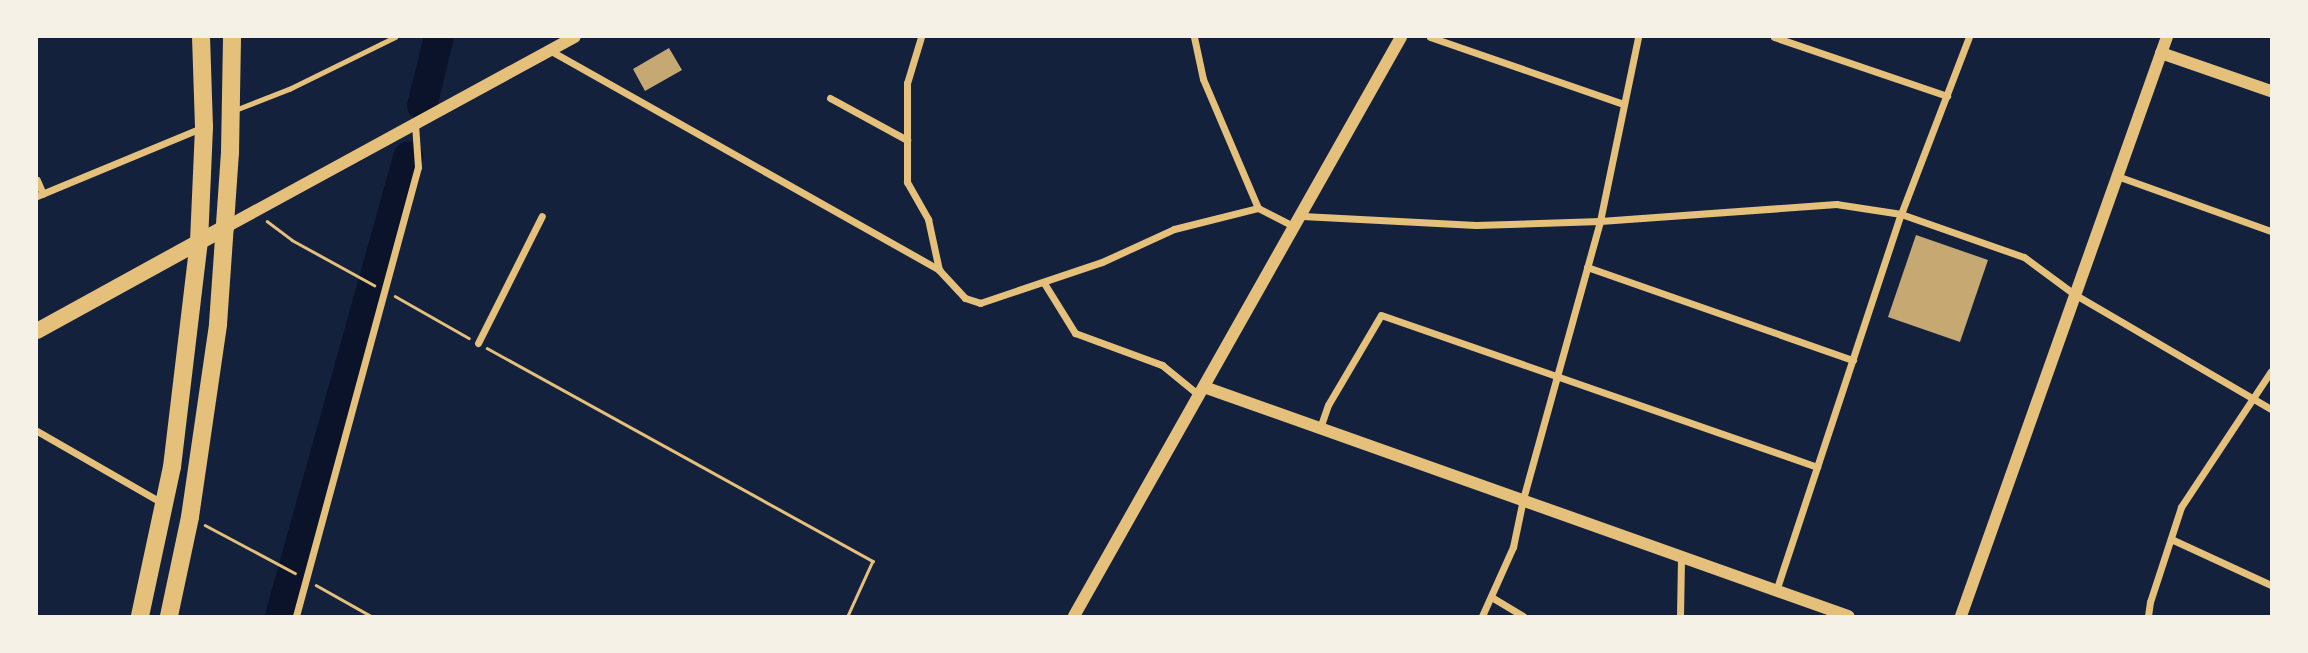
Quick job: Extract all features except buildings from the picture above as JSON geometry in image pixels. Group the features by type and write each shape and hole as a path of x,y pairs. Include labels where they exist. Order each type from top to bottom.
{"highway":[{"path":"140,616 166,505 184,388 199,242 204,127 201,37"},
{"path":"169,616 190,517 218,324 232,111 232,37"}],"main road":[{"path":"37,331 226,227"}],"street":[{"path":"226,227 575,37"},
{"path":"921,37 907,83 907,182 928,219 939,270"},
{"path":"1194,37 1203,79 1258,208"},
{"path":"1074,616 1401,37"},
{"path":"1430,37 1624,104"},
{"path":"1482,616 1493,598 1513,547 1523,499 1600,221 1638,37"},
{"path":"1774,37 1792,40 1947,96"},
{"path":"1776,591 1901,214 1969,37"},
{"path":"1961,616 2167,37"},
{"path":"550,51 939,270 965,298 980,303 1102,262 1174,229 1258,208 1298,221 1476,225 1600,221 1836,204 1901,214 2024,257 2074,293 2271,409"},
{"path":"2161,53 2271,91"},
{"path":"830,98 907,141"},
{"path":"296,616 418,167 415,124"},
{"path":"37,180 40,195 204,127"},
{"path":"2117,176 2271,231"},
{"path":"478,343 542,216"},
{"path":"1587,267 1853,360"},
{"path":"1044,283 1075,333 1162,365 1202,391 1320,428 1848,616"},
{"path":"1320,428 1328,405 1381,315 1817,467"},
{"path":"2148,616 2150,601 2181,507 2271,371"},
{"path":"37,431 166,505"},
{"path":"2171,539 2271,585"},
{"path":"1679,616 1681,556"},
{"path":"1493,598 1523,616"}],"lane":[{"path":"232,111 289,89 395,37"}],"path":[{"path":"268,204 266,223 873,561 848,616"},
{"path":"190,517 371,616"}],"waterway":[{"path":"422,106 439,37"},
{"path":"280,616 408,157"}]}
